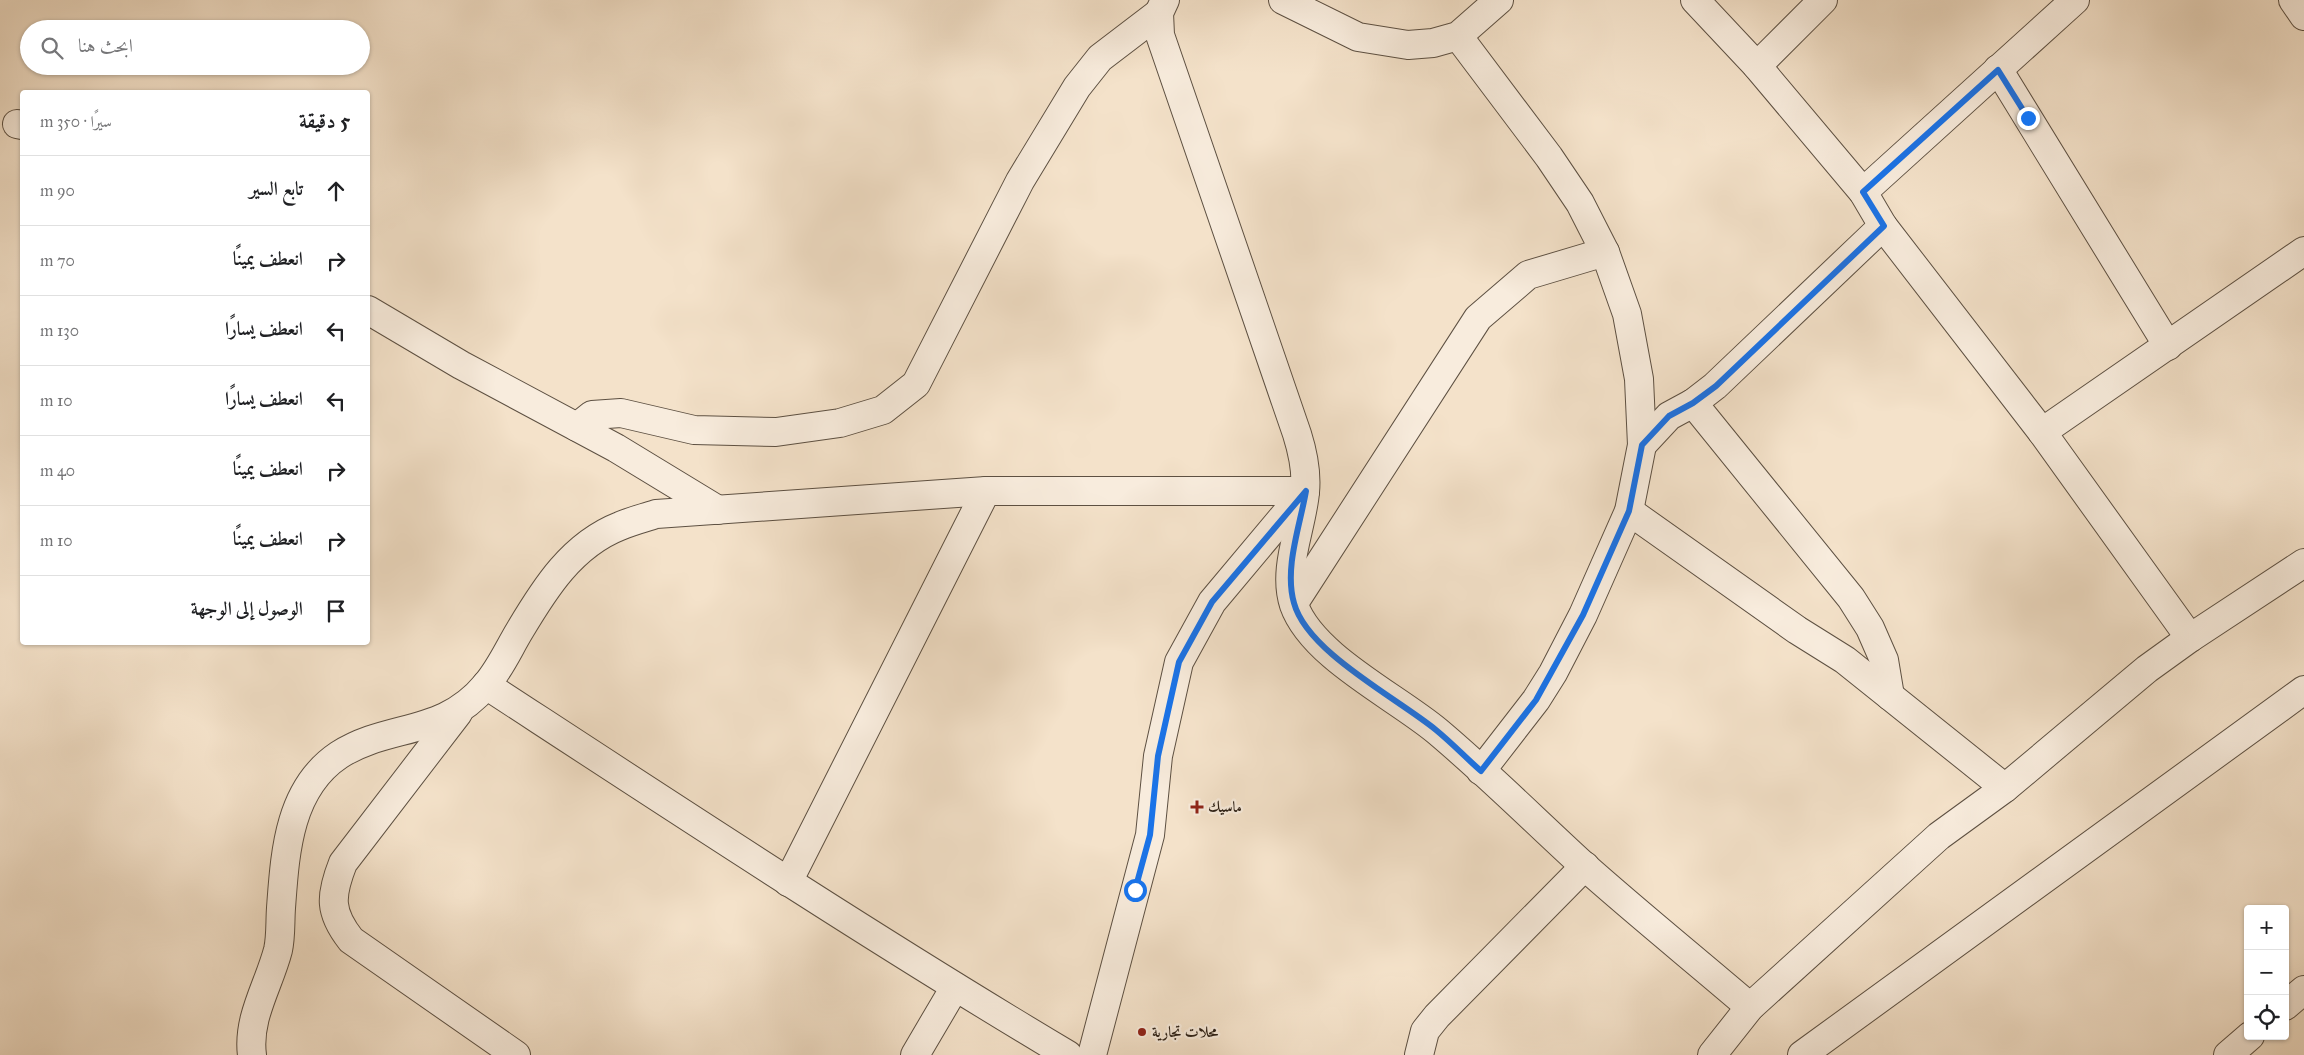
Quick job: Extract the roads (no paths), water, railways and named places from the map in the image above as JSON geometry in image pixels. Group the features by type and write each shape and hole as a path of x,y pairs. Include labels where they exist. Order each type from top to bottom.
{"street":[{"path":"1283,0 1358,37 1383,43 1408,45 1433,43 1458,36 1499,0"},
{"path":"1695,0 1757,66 1863,192 1884,226 2042,432 2190,638"},
{"path":"1757,66 1823,0"},
{"path":"1863,192 2075,0"},
{"path":"2294,0 2304,16"},
{"path":"577,427 592,415 621,413 694,430 776,432 840,423 883,410 916,384 1020,181 1077,87 1100,58 1162,7"},
{"path":"1162,7 1160,35 1298,434 1305,461 1306,491 1290,576 1294,603 1302,623 1316,640 1436,730 1585,866 1750,1007"},
{"path":"1458,36 1549,157 1580,202 1605,252 1627,314 1639,379 1642,445 1629,511 1583,615 1553,673 1536,700 1481,771"},
{"path":"1998,70 2168,346"},
{"path":"1642,445 1669,416 1693,403 1716,386 1884,226"},
{"path":"2042,432 2304,251"},
{"path":"1294,603 1478,318 1528,275 1605,252"},
{"path":"370,311 461,365 616,448 718,510"},
{"path":"1693,403 1851,598 1870,628 1884,660 1890,696"},
{"path":"516,1055 351,940 338,924 332,903 335,882 343,862 461,708 486,685 556,574 584,546 618,526 656,514 986,491 1306,491"},
{"path":"788,882 986,491"},
{"path":"1092,1055 1150,835 1158,756 1179,662 1212,602 1306,491"},
{"path":"1629,511 1797,630 1846,660 2005,788"},
{"path":"1712,1055 1750,1007 1939,836 2005,788 2147,669 2190,638 2304,563"},
{"path":"486,685 788,882 954,987 1068,1055"},
{"path":"1802,1055 2304,690"},
{"path":"252,1055 250,1041 262,989 278,949 288,840 297,808 313,779 337,756 366,740 431,724 461,708"},
{"path":"1419,1055 1425,1031 1437,1016 1585,866"},
{"path":"915,1055 954,987"},
{"path":"2289,1003 2304,990"},
{"path":"2228,1055 2245,1040"}],"place":[{"name":"ماسيك","path":"1197,807"},
{"name":"محلات تجارية","path":"1142,1032"}]}
